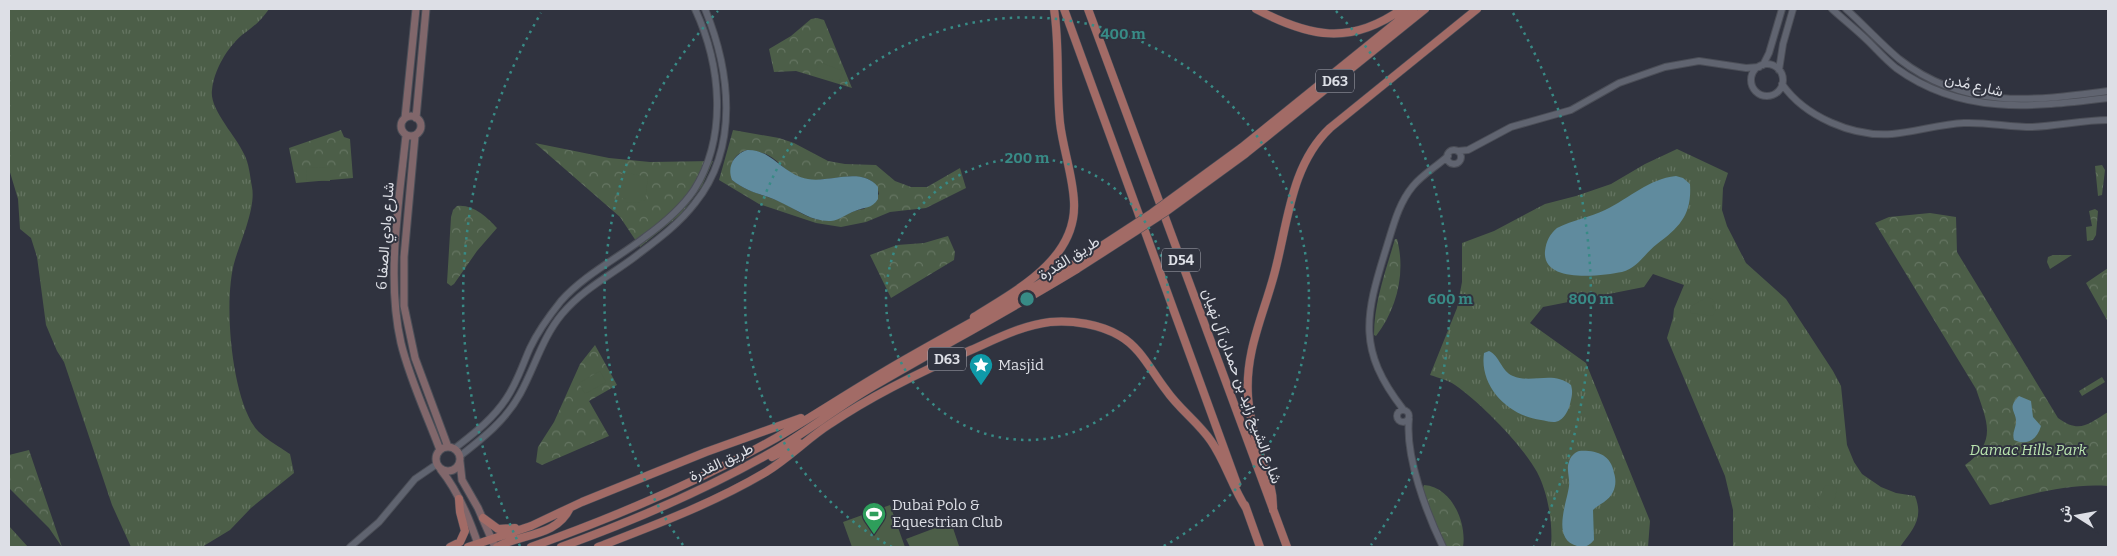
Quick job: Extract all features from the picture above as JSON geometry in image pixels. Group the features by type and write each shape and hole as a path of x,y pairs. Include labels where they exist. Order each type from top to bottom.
{"main road":[{"path":"405,118 416,9"},
{"path":"416,118 426,9"},
{"path":"945,338 1036,276 1059,250 1070,227 1074,200 1059,116 1058,47 1054,9"},
{"name":"D54","path":"1064,9 1260,547"},
{"name":"شارع الشيخ زايد بن حمدان آل نهيان","path":"1088,9 1287,547"},
{"path":"1256,9 1294,27 1321,33 1340,34 1376,24 1402,9"},
{"name":"طريق القدرة","path":"1243,151 1413,9"},
{"name":"طريق القدرة","path":"561,547 651,512 730,474 786,444 858,396 988,323 1076,266 1243,151 1425,9"},
{"path":"1273,510 1271,485 1251,420 1248,396 1248,368 1255,332 1272,281 1301,170 1311,150 1330,128 1477,9"},
{"path":"411,116 416,118 421,129 415,136 406,136 401,128 401,122 411,116"},
{"name":"شارع وادي الصفا 6","path":"406,136 395,256 394,299 408,369 440,450"},
{"name":"شارع وادي الصفا 6","path":"415,136 404,257 404,306 415,358 451,448"},
{"name":"طريق القدرة","path":"531,547 586,527 676,489 776,438 945,338 1076,266"},
{"name":"طريق القدرة","path":"598,547 716,497 752,479 780,463 827,425 897,384 992,340 1028,327 1049,322 1065,321 1086,324 1122,337 1140,353 1171,396 1200,426 1212,442 1235,491 1246,508"},
{"name":"طريق القدرة","path":"468,547 495,545 570,508 706,452 817,412"},
{"path":"730,474 748,469 786,450 827,425"},
{"path":"479,546 472,524 450,482 439,467 436,457 440,450 451,448 460,459 462,480 483,518 495,545 556,526 565,519 570,508"},
{"path":"439,467 451,471 457,468 460,459"},
{"path":"450,547 460,542 466,531 460,512 459,499"},
{"path":"483,518 493,527 502,530 522,525 531,526"}],"street":[{"path":"635,257 633,249 677,211 698,182 711,151 717,116 714,71 707,41 695,9"},
{"path":"460,459 493,429 514,404 525,386 547,336 569,306 589,288 635,257 669,230 696,202 710,181 719,157 726,126 725,82 716,39 704,9"},
{"path":"1751,82 1754,72 1761,66 1769,53 1782,9 1793,10 1783,44 1779,70 1782,84 1792,97 1820,117 1851,129 1876,133 1909,132 1959,123 2030,127 2108,120"},
{"name":"شارع مُدن","path":"1832,9 1897,68 1933,88 1959,98 1988,104 2021,106 2053,105 2108,98"},
{"name":"شارع مُدن","path":"1846,9 1909,66 1962,91 1994,98 2027,100 2108,91"},
{"path":"1408,434 1408,412 1401,410 1381,376 1371,347 1369,329 1372,294 1399,209 1413,186 1438,165 1449,159 1451,151 1468,150 1511,127 1571,110 1620,83 1665,67 1700,61 1742,67 1769,65 1779,70"},
{"path":"1742,67 1753,87 1760,94 1764,96 1774,94 1792,97"},
{"path":"1774,94 1782,84"},
{"path":"717,116 721,117 722,120 719,157"},
{"path":"1449,159 1457,163 1468,150"},
{"path":"1458,151 1461,159"},
{"path":"451,448 486,423 502,405 541,329 567,294 647,236"},
{"path":"1401,410 1397,418 1408,434 1424,498 1444,547"},
{"path":"1401,422 1409,419"},
{"path":"350,547 379,522 410,484 439,467"}],"green space":[{"path":"9,9 269,9 257,24 236,40 226,53 215,75 212,97 219,114 246,158 253,195 250,214 231,277 231,345 235,369 246,411 254,426 265,437 290,454 294,473 251,508 230,530 202,547 131,547 112,505 64,362 46,325 37,257 31,238 20,229 18,199 9,169"},
{"path":"811,19 824,20 852,88 796,71 774,72 769,49 791,36"},
{"path":"819,62 843,71 839,82 815,74"},
{"path":"341,130 344,137 350,139 353,178 296,183 289,148"},
{"path":"733,130 779,138 794,143 828,161 845,164 876,165 895,181 911,187 927,187 960,168 966,188 926,208 890,212 866,222 841,227 816,223 759,204 719,180","holes":["747,150 766,154 791,173 804,179 820,180 861,177 876,185 879,194 864,209 828,220 818,220 785,204 744,188 732,180 731,170 733,162 738,155"]},
{"path":"535,143 609,158 650,162 713,161 702,186 681,214 640,247 620,217"},
{"path":"1677,149 1728,173 1723,188 1722,210 1727,226 1746,263 1786,299 1833,371 1841,386 1847,445 1854,462 1862,474 1881,487 1896,493 1915,496 1918,517 1913,529 1900,547 1733,547 1733,510 1725,476 1667,338 1674,309 1684,285 1653,274 1644,287 1543,307 1530,323 1586,363 1650,521 1648,547 1551,547 1547,499 1541,480 1530,461 1500,425 1476,402 1452,383 1430,375 1457,308 1462,282 1462,243 1494,231 1545,204 1611,184 1645,164"},
{"path":"2102,165 2105,170 2102,195 2098,196 2095,166"},
{"path":"307,167 330,168 330,181 306,180"},
{"path":"628,173 648,177 645,201 640,200 639,203 626,202 626,199 619,198 621,174 628,175"},
{"path":"457,206 474,209 485,216 497,228 451,286 447,283 451,217 453,210"},
{"path":"2095,209 2098,211 2096,235 2093,240 2087,241 2086,227 2092,226 2089,211"},
{"name":"Damac Hills Park","path":"1930,213 1956,217 1957,252 2058,418 2072,425 2084,426 2108,412 2108,486 2063,488 1990,505 1965,465 1982,448 1986,439 1987,430 1984,411 1976,389 1875,223 1889,217"},
{"path":"948,236 955,252 954,260 891,298 870,255 897,245 924,243"},
{"path":"1395,239 1397,239 1400,252 1398,290 1389,314 1376,336 1374,335 1378,298"},
{"path":"2053,255 2072,255 2050,269 2047,262 2048,257"},
{"path":"2108,268 2108,322 2086,283"},
{"path":"1708,297 1713,300 1715,305 1713,316 1690,313 1691,306"},
{"path":"595,345 617,385 589,401 609,436 542,465 536,462 538,447 554,422 580,364"},
{"path":"600,371 606,382 585,394 579,383"},
{"path":"2102,377 2105,382 2082,396 2079,391"},
{"path":"29,450 62,547 49,528 9,488 9,455"},
{"path":"1424,485 1434,487 1450,499 1463,527 1463,547 1444,547 1422,490"},
{"path":"1831,485 1837,488 1834,503 1831,510 1821,510 1816,505 1814,499 1820,496 1825,486"},
{"name":"Dubai Polo & Equestrian Club","path":"890,505 905,547 852,547 843,522"},
{"path":"951,522 959,546 910,547 906,539"},
{"path":"9,526 28,547 9,547"}],"water":[{"path":"747,150 764,154 799,177 817,180 855,176 863,177 878,187 878,199 870,206 831,221 812,218 738,185 732,180 730,171 732,162 738,155"},
{"path":"1676,176 1683,178 1690,184 1687,212 1672,232 1633,267 1613,274 1588,276 1563,273 1553,269 1547,262 1546,244 1550,235 1557,228 1605,210 1657,181"},
{"path":"1489,351 1496,356 1506,371 1513,376 1528,379 1557,378 1571,385 1571,401 1564,417 1553,422 1529,417 1518,413 1508,406 1491,388 1486,377 1484,353"},
{"path":"2019,396 2031,401 2033,417 2041,426 2037,435 2027,442 2019,442 2013,438 2016,419 2013,404"},
{"path":"1579,451 1591,451 1606,457 1610,461 1615,480 1615,487 1611,495 1593,510 1594,540 1585,547 1569,542 1564,536 1562,520 1569,486 1568,465 1571,457"}],"place":[{"name":"Masjid","path":"981,386"},
{"name":"Dubai Polo & Equestrian Club","path":"874,535"}]}
